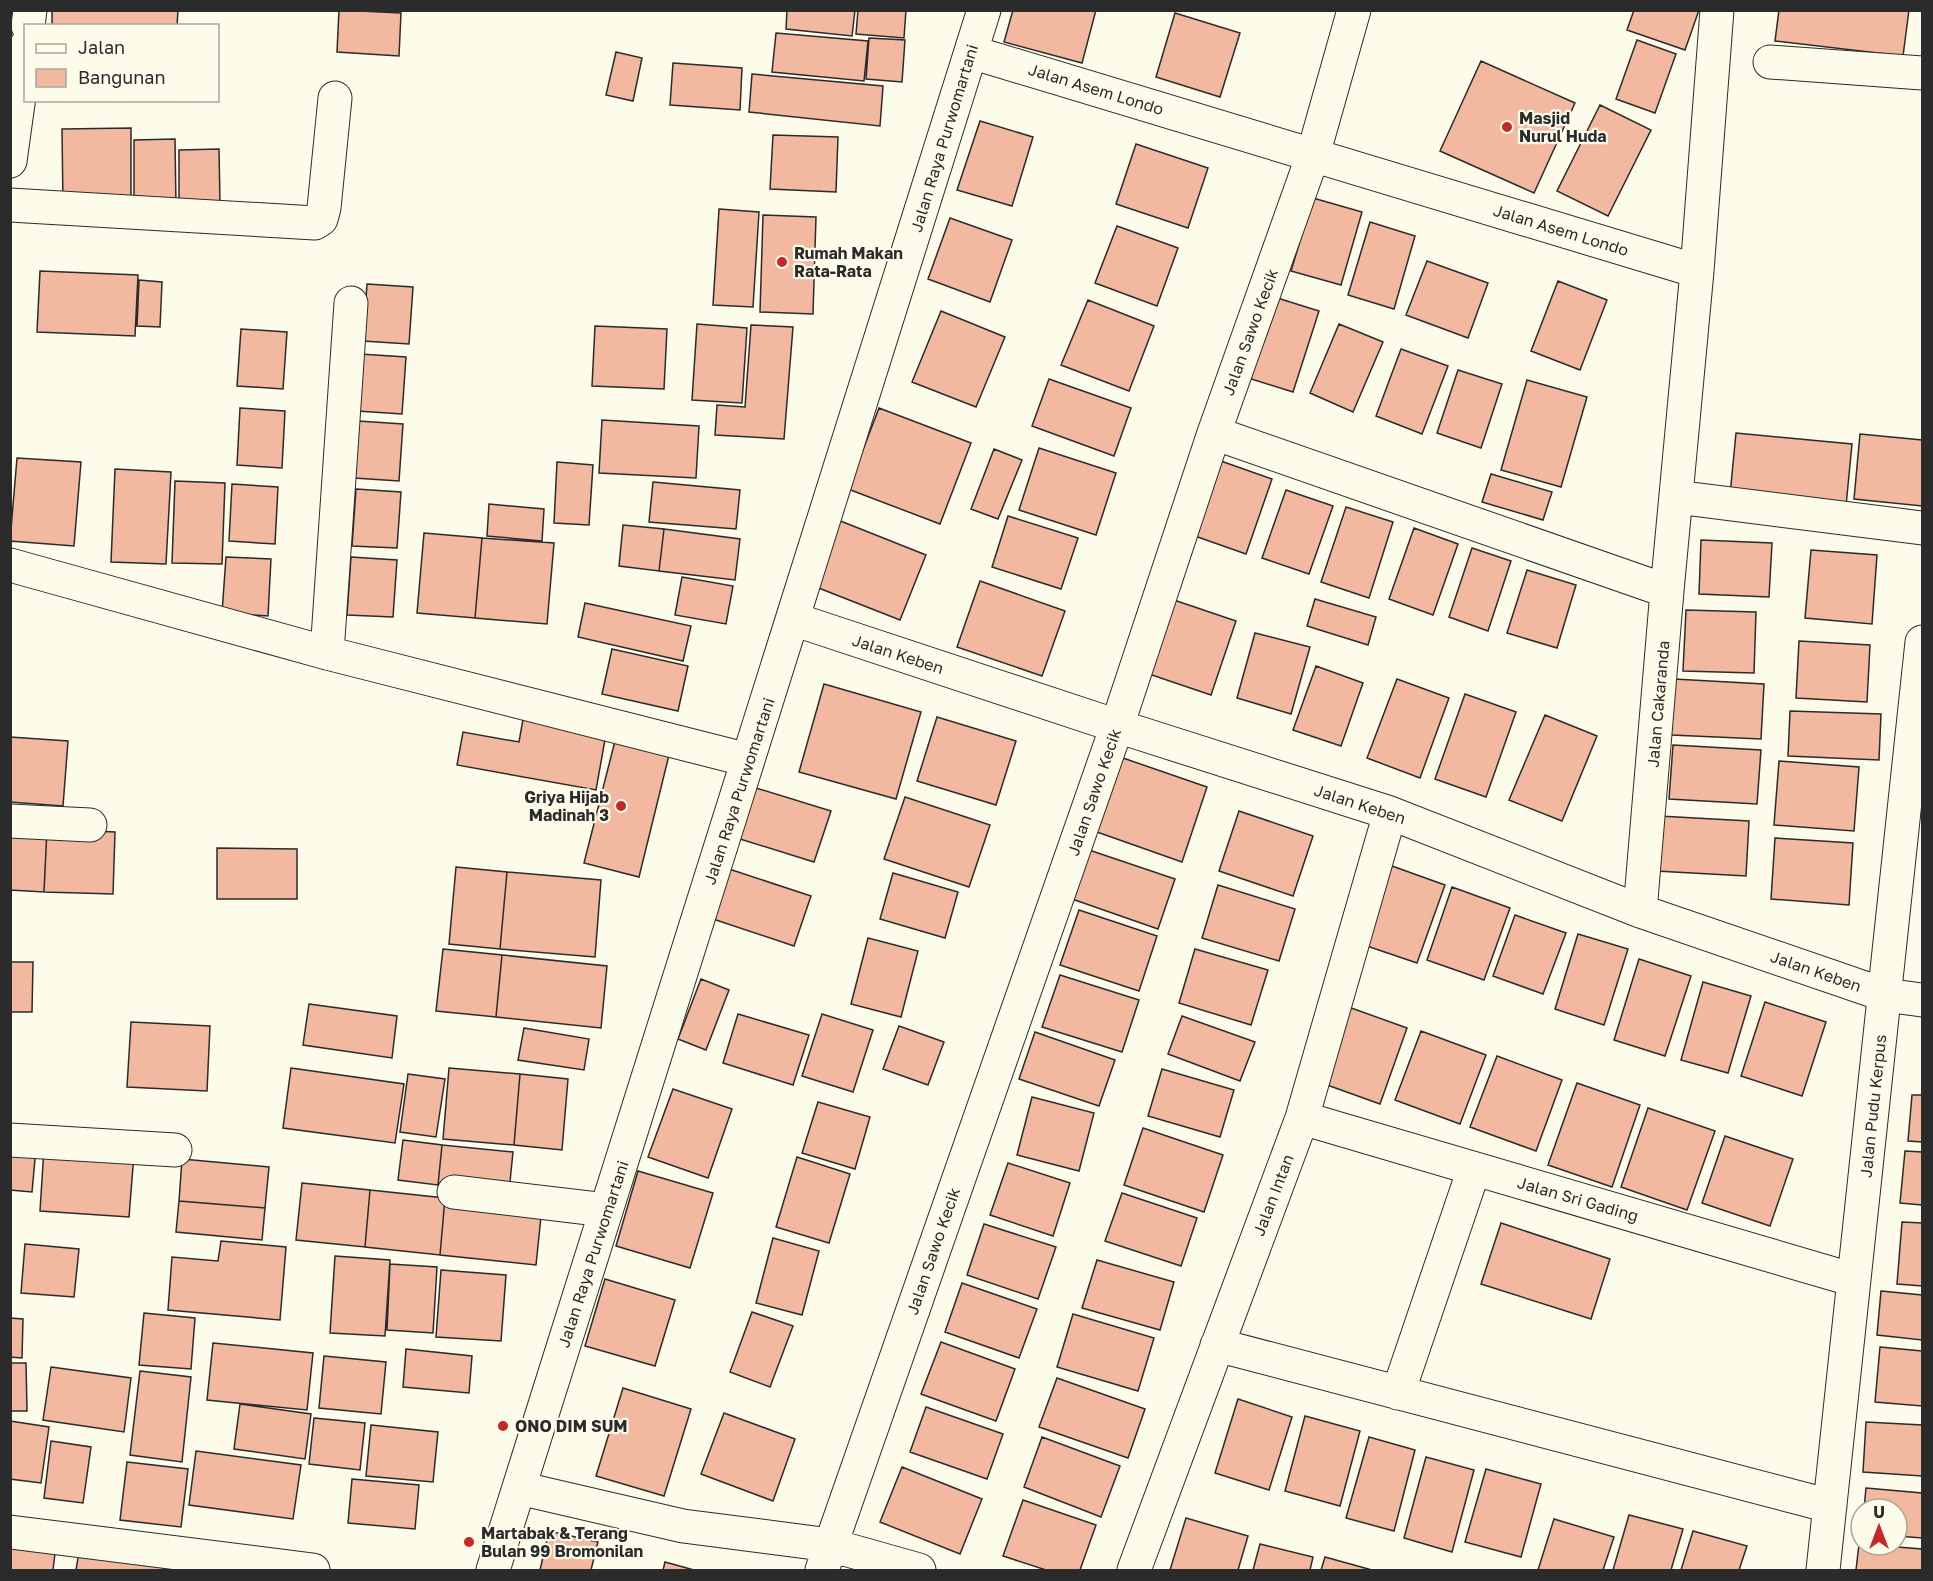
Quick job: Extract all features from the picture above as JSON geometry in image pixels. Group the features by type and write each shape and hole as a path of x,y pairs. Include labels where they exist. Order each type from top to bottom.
{"street":[{"name":"Jalan Raya Purwomartani","path":"493,1570 984,10"},
{"name":"Jalan Sawo Kecik","path":"826,1558 1117,726 1214,433 1313,155 1354,10"},
{"path":"1717,10 1697,271 1676,497 1923,528"},
{"name":"Jalan Asem Londo","path":"971,52 1697,271"},
{"path":"10,161 24,60"},
{"path":"1770,62 1923,74"},
{"path":"10,205 315,223 321,219 324,208 335,98"},
{"path":"327,653 351,303"},
{"path":"1214,433 1667,591"},
{"name":"Jalan Cakaranda","path":"1640,911 1676,497"},
{"path":"10,565 327,653 748,760"},
{"name":"Jalan Keben","path":"793,620 1390,813 1640,911 1885,995 1923,1000"},
{"name":"Jalan Pudu Kerpus","path":"1823,1570 1923,642"},
{"name":"Jalan Intan","path":"1134,1570 1302,1118 1390,813"},
{"path":"10,822 90,825"},
{"name":"Jalan Sri Gading","path":"1302,1118 1854,1280"},
{"path":"10,1140 175,1150"},
{"path":"1398,1393 1474,1168"},
{"path":"454,1192 606,1210"},
{"path":"1217,1345 1830,1506"},
{"path":"519,1488 826,1558 919,1570"},
{"path":"10,1532 313,1570"}],"building":[{"path":"52,10 178,10 177,24 52,24"},
{"path":"339,10 401,13 399,56 337,52"},
{"path":"787,10 855,10 852,36 786,29"},
{"path":"858,10 906,10 904,38 856,34"},
{"path":"1013,10 1096,10 1082,63 1004,42"},
{"path":"1634,10 1699,10 1685,50 1627,30"},
{"path":"1779,10 1909,10 1903,56 1775,41"},
{"path":"1175,13 1240,33 1220,97 1156,77"},
{"path":"776,33 868,41 864,81 772,72"},
{"path":"869,38 905,40 902,82 866,79"},
{"path":"1637,40 1676,54 1655,113 1616,99"},
{"path":"616,52 642,58 633,101 606,95"},
{"name":"Masjid Nurul Huda","path":"1481,61 1575,103 1534,193 1440,151"},
{"path":"673,63 742,68 740,110 670,105"},
{"path":"752,74 883,86 880,126 749,112"},
{"path":"1600,105 1651,130 1608,216 1557,191"},
{"path":"980,121 1033,137 1012,206 957,190"},
{"path":"131,128 131,205 63,206 62,129"},
{"path":"773,135 838,137 836,192 770,189"},
{"path":"175,139 176,207 134,208 134,140"},
{"path":"1136,144 1208,168 1188,228 1116,204"},
{"path":"219,149 220,204 179,204 179,150"},
{"path":"1313,198 1362,212 1341,285 1291,271"},
{"path":"719,209 759,212 753,307 713,305"},
{"path":"763,215 816,217 813,314 760,312"},
{"path":"950,218 1012,240 990,302 928,279"},
{"path":"1370,222 1415,236 1394,309 1348,295"},
{"path":"1117,226 1178,248 1157,306 1095,283"},
{"path":"1427,261 1488,283 1468,338 1406,315"},
{"path":"40,271 138,275 135,336 37,332"},
{"path":"139,280 162,282 160,327 137,326"},
{"path":"1558,281 1607,300 1580,370 1531,351"},
{"path":"367,284 413,287 409,344 363,341"},
{"path":"1271,296 1319,311 1293,392 1245,377"},
{"path":"1088,300 1154,326 1129,391 1061,365"},
{"path":"941,311 1005,337 976,407 912,382"},
{"path":"697,324 747,328 742,403 692,400"},
{"path":"1339,324 1383,342 1353,412 1310,393"},
{"path":"751,325 793,327 784,439 715,435 717,405 745,407"},
{"path":"595,326 667,329 664,389 592,386"},
{"path":"241,329 287,332 283,389 237,386"},
{"path":"1401,349 1448,366 1422,434 1376,416"},
{"path":"360,354 406,357 402,414 357,411"},
{"path":"1458,370 1502,384 1481,448 1437,433"},
{"path":"1049,379 1131,408 1114,456 1032,426"},
{"path":"1527,380 1587,397 1561,487 1501,470"},
{"path":"240,408 285,411 282,468 237,465"},
{"path":"879,408 971,443 940,524 848,489"},
{"path":"602,420 699,426 696,478 599,473"},
{"path":"358,421 403,424 399,481 354,478"},
{"path":"1736,433 1852,444 1846,506 1730,495"},
{"path":"1860,434 1922,440 1922,506 1854,499"},
{"path":"1039,448 1116,473 1096,535 1019,510"},
{"path":"994,449 1022,460 998,519 971,509"},
{"path":"17,458 81,462 74,546 10,541"},
{"path":"1218,460 1272,479 1246,554 1192,535"},
{"path":"557,462 593,465 589,525 554,523"},
{"path":"115,469 171,472 166,564 111,562"},
{"path":"1491,474 1552,492 1543,520 1482,502"},
{"path":"175,481 225,483 222,564 172,563"},
{"path":"653,482 740,490 736,529 649,522"},
{"path":"232,484 278,487 275,544 229,541"},
{"path":"356,489 401,492 397,548 352,546"},
{"path":"1286,490 1333,506 1309,574 1262,558"},
{"path":"489,504 544,509 542,541 487,536"},
{"path":"1346,507 1393,522 1369,598 1321,582"},
{"path":"1008,516 1078,538 1061,589 992,567"},
{"path":"838,520 926,555 900,620 811,585"},
{"path":"623,525 664,529 659,571 619,566"},
{"path":"1414,528 1458,544 1433,615 1389,599"},
{"path":"664,529 740,539 735,580 659,571"},
{"path":"424,533 482,538 475,618 417,613"},
{"path":"482,538 554,543 547,624 475,618"},
{"path":"1701,540 1772,543 1769,597 1699,594"},
{"path":"1472,548 1511,561 1488,631 1449,617"},
{"path":"1811,550 1877,555 1872,624 1805,618"},
{"path":"226,557 271,559 268,616 222,613"},
{"path":"351,557 397,560 393,617 347,615"},
{"path":"1527,570 1576,585 1557,648 1507,633"},
{"path":"682,577 733,586 726,624 675,615"},
{"path":"980,581 1065,611 1042,676 957,647"},
{"path":"1168,598 1236,621 1211,695 1143,672"},
{"path":"1315,599 1376,617 1368,645 1307,626"},
{"path":"585,603 691,626 683,661 578,637"},
{"path":"1686,610 1756,612 1754,673 1683,671"},
{"path":"1255,633 1310,647 1291,714 1237,698"},
{"path":"1799,641 1870,645 1867,702 1796,698"},
{"path":"612,649 688,666 678,711 602,694"},
{"path":"1316,666 1363,683 1341,746 1293,730"},
{"path":"1397,679 1449,698 1420,778 1367,758"},
{"path":"1674,679 1764,684 1761,739 1671,735"},
{"path":"824,684 921,712 896,799 799,772"},
{"path":"1465,694 1516,712 1486,797 1435,779"},
{"path":"1790,711 1881,714 1879,760 1788,756"},
{"path":"1545,715 1597,736 1562,821 1509,800"},
{"path":"937,717 1016,741 996,805 917,781"},
{"path":"523,719 606,734 596,790 457,765 463,732 519,742"},
{"path":"10,737 68,741 63,806 10,802"},
{"path":"616,737 670,751 639,877 584,863"},
{"path":"1673,745 1761,750 1757,804 1669,799"},
{"path":"1123,758 1207,787 1182,862 1097,832"},
{"path":"1779,761 1859,767 1854,831 1774,825"},
{"path":"756,788 831,811 814,862 740,839"},
{"path":"905,797 990,825 969,887 884,859"},
{"path":"1239,811 1313,836 1293,896 1219,871"},
{"path":"1659,816 1749,821 1746,876 1656,871"},
{"path":"10,827 47,829 44,892 10,890"},
{"path":"47,829 115,832 113,894 44,892"},
{"path":"1775,838 1853,843 1849,905 1771,899"},
{"path":"217,848 297,849 297,899 217,899"},
{"path":"1089,850 1175,879 1158,929 1072,899"},
{"path":"1392,866 1445,885 1417,963 1364,945"},
{"path":"456,867 507,872 500,949 449,944"},
{"path":"729,869 811,896 794,946 713,919"},
{"path":"507,872 601,880 595,957 500,949"},
{"path":"893,873 958,892 945,938 880,919"},
{"path":"1218,885 1295,909 1279,961 1202,938"},
{"path":"1452,887 1510,908 1484,980 1427,960"},
{"path":"1079,910 1157,936 1139,991 1060,965"},
{"path":"1515,915 1566,933 1543,994 1493,976"},
{"path":"1578,934 1628,949 1604,1025 1555,1009"},
{"path":"868,938 918,951 901,1017 851,1004"},
{"path":"443,949 502,955 496,1017 436,1011"},
{"path":"1195,949 1268,970 1251,1025 1179,1003"},
{"path":"502,955 607,966 601,1028 496,1017"},
{"path":"1639,959 1691,976 1665,1056 1614,1040"},
{"path":"10,962 33,962 32,1012 10,1012"},
{"path":"1060,975 1139,1000 1122,1052 1042,1027"},
{"path":"701,979 729,990 706,1050 678,1039"},
{"path":"1703,982 1751,996 1728,1073 1681,1060"},
{"path":"1765,1002 1826,1022 1802,1096 1741,1076"},
{"path":"309,1004 397,1016 392,1058 303,1045"},
{"path":"1343,1005 1407,1028 1380,1104 1316,1081"},
{"path":"738,1014 809,1035 793,1085 723,1063"},
{"path":"822,1014 873,1030 853,1092 802,1076"},
{"path":"1182,1016 1255,1042 1240,1081 1168,1054"},
{"path":"131,1022 210,1026 207,1091 127,1087"},
{"path":"899,1026 944,1042 928,1085 883,1069"},
{"path":"524,1028 589,1039 584,1070 518,1060"},
{"path":"1421,1031 1486,1055 1460,1124 1395,1100"},
{"path":"1035,1032 1115,1060 1099,1106 1019,1079"},
{"path":"1497,1056 1562,1080 1536,1151 1470,1127"},
{"path":"291,1068 404,1084 395,1143 283,1128"},
{"path":"449,1068 520,1074 514,1145 443,1139"},
{"path":"1162,1069 1234,1090 1220,1137 1148,1116"},
{"path":"408,1074 445,1079 436,1137 400,1132"},
{"path":"520,1074 568,1079 562,1150 514,1145"},
{"path":"1577,1083 1640,1105 1612,1187 1548,1165"},
{"path":"673,1089 732,1109 708,1178 648,1157"},
{"path":"1912,1095 1922,1095 1922,1142 1908,1141"},
{"path":"1032,1097 1094,1113 1079,1171 1017,1155"},
{"path":"818,1102 870,1117 855,1169 802,1153"},
{"path":"1648,1108 1715,1131 1687,1210 1621,1187"},
{"path":"1143,1128 1223,1155 1204,1212 1124,1185"},
{"path":"1725,1136 1793,1159 1770,1226 1702,1203"},
{"path":"403,1140 442,1145 438,1185 398,1180"},
{"path":"442,1145 513,1152 509,1192 438,1185"},
{"path":"10,1146 36,1148 32,1192 10,1190"},
{"path":"44,1148 134,1154 129,1217 40,1211"},
{"path":"1905,1151 1922,1152 1922,1205 1900,1203"},
{"path":"797,1157 850,1174 829,1243 776,1227"},
{"path":"182,1159 269,1167 265,1208 179,1201"},
{"path":"1008,1163 1070,1183 1053,1236 990,1215"},
{"path":"638,1171 713,1193 690,1268 616,1246"},
{"path":"302,1183 370,1190 365,1247 296,1240"},
{"path":"370,1190 445,1198 440,1255 365,1247"},
{"path":"1122,1193 1197,1218 1181,1266 1105,1241"},
{"path":"445,1198 542,1207 536,1265 440,1255"},
{"path":"179,1201 265,1208 262,1240 176,1232"},
{"path":"1902,1222 1922,1223 1922,1286 1897,1284"},
{"path":"1501,1223 1610,1259 1591,1319 1481,1284"},
{"path":"984,1224 1056,1247 1038,1299 967,1275"},
{"path":"773,1238 819,1251 802,1315 756,1303"},
{"path":"221,1241 286,1247 280,1320 168,1310 172,1257 218,1261"},
{"path":"25,1244 79,1249 74,1297 21,1293"},
{"path":"335,1256 390,1260 385,1336 330,1333"},
{"path":"1097,1260 1174,1282 1160,1330 1082,1308"},
{"path":"390,1264 437,1267 433,1333 387,1330"},
{"path":"441,1270 506,1275 501,1341 436,1337"},
{"path":"605,1279 675,1300 655,1366 585,1346"},
{"path":"962,1283 1037,1309 1019,1358 945,1332"},
{"path":"1881,1291 1922,1295 1922,1340 1877,1335"},
{"path":"752,1312 793,1326 770,1387 730,1372"},
{"path":"144,1313 195,1318 191,1369 139,1365"},
{"path":"1073,1314 1154,1338 1138,1391 1057,1367"},
{"path":"10,1318 23,1319 22,1358 10,1357"},
{"path":"941,1342 1015,1369 996,1421 921,1394"},
{"path":"213,1343 313,1353 307,1410 207,1400"},
{"path":"1880,1347 1922,1351 1922,1406 1875,1402"},
{"path":"406,1349 472,1356 469,1393 403,1387"},
{"path":"324,1356 386,1362 381,1414 319,1408"},
{"path":"10,1363 26,1363 27,1411 10,1411"},
{"path":"51,1367 131,1378 124,1432 43,1420"},
{"path":"140,1371 191,1377 182,1462 130,1455"},
{"path":"1057,1378 1145,1409 1128,1458 1039,1427"},
{"path":"623,1388 691,1409 664,1496 596,1476"},
{"path":"1238,1399 1292,1417 1269,1490 1215,1473"},
{"path":"240,1404 311,1414 305,1459 234,1449"},
{"path":"926,1407 1003,1434 987,1479 910,1452"},
{"path":"724,1413 795,1439 773,1501 701,1474"},
{"path":"1305,1416 1360,1431 1340,1506 1285,1491"},
{"path":"314,1418 365,1423 360,1470 309,1464"},
{"path":"10,1421 49,1427 41,1483 10,1479"},
{"path":"1866,1422 1922,1425 1922,1476 1863,1472"},
{"path":"371,1425 438,1432 433,1482 366,1476"},
{"path":"1042,1437 1120,1466 1101,1517 1024,1487"},
{"path":"1369,1437 1415,1450 1394,1531 1346,1518"},
{"path":"51,1441 91,1447 83,1503 44,1498"},
{"path":"196,1451 301,1465 293,1519 189,1505"},
{"path":"1426,1457 1474,1470 1452,1552 1404,1538"},
{"path":"127,1462 188,1469 181,1527 120,1520"},
{"path":"902,1467 982,1499 960,1554 880,1522"},
{"path":"1486,1469 1541,1484 1521,1557 1465,1542"},
{"path":"352,1479 419,1485 415,1529 348,1523"},
{"path":"1866,1488 1922,1493 1922,1538 1909,1537 1909,1497 1865,1497"},
{"path":"1023,1500 1096,1525 1080,1570 1046,1570 1003,1556"},
{"path":"1629,1515 1683,1529 1671,1570 1613,1570"},
{"path":"1186,1518 1248,1536 1238,1570 1170,1570"},
{"path":"1554,1519 1614,1537 1603,1570 1538,1570"},
{"path":"549,1531 598,1542 591,1570 540,1570"},
{"path":"1693,1531 1747,1546 1739,1570 1681,1570"},
{"path":"10,1541 56,1545 53,1570 10,1570"},
{"path":"1260,1544 1313,1557 1310,1570 1253,1570"},
{"path":"1909,1548 1922,1549 1922,1570 1856,1570 1858,1557 1909,1557"},
{"path":"79,1552 250,1570 76,1570"},
{"path":"1325,1557 1372,1570 1321,1570"},
{"path":"665,1562 694,1570 663,1570"}],"place":[{"name":"Masjid Nurul Huda","path":"1507,127"},
{"name":"Rumah Makan Rata-Rata","path":"782,262"},
{"name":"Griya Hijab Madinah 3","path":"621,806"},
{"name":"ONO DIM SUM","path":"503,1426"},
{"name":"Martabak & Terang Bulan 99 Bromonilan","path":"469,1542"}]}
